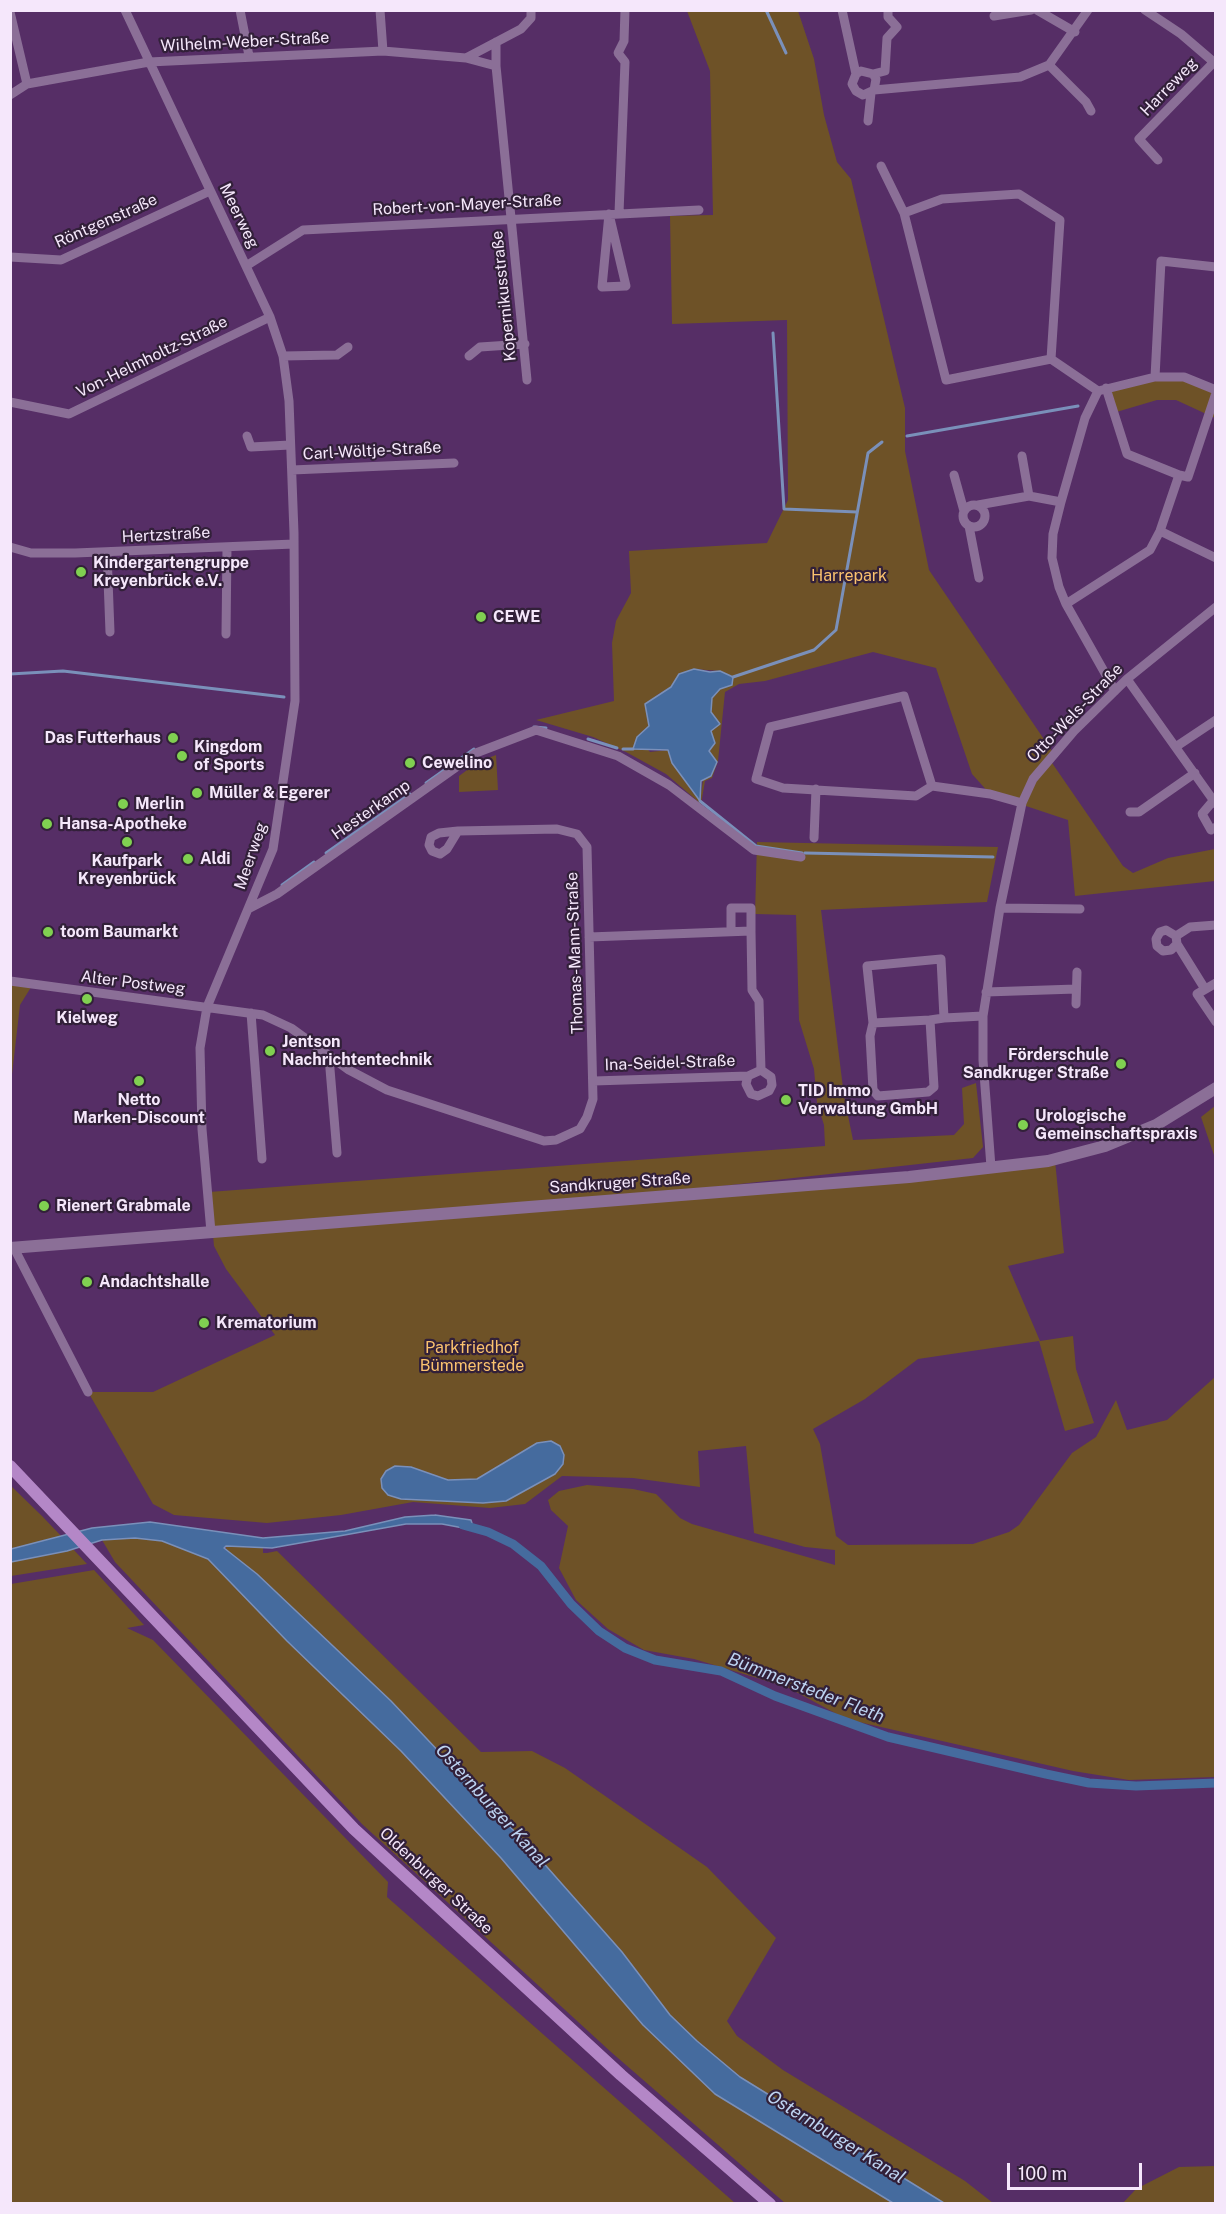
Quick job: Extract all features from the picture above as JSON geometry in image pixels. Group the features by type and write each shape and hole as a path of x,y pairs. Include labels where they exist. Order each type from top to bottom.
{"main road":[{"name":"Oldenburger Straße","path":"10,1466 354,1829 621,2075 770,2204"}],"street":[{"name":"Meerweg","path":"125,10 270,317 283,356 292,470 295,701 277,831 267,866 207,1007 200,1048 199,1076 212,1232"},
{"path":"240,10 249,56"},
{"path":"380,10 383,51"},
{"path":"466,58 521,28 531,18 531,10"},
{"path":"614,214 616,245 626,286 602,287 614,214 625,62 618,53 624,41 626,10"},
{"path":"842,10 856,74 852,84 856,91 863,95 873,92 1020,77 1049,65 1075,32 1088,10"},
{"path":"873,74 885,71 887,38 897,27 888,17 888,10"},
{"path":"994,16 1030,10"},
{"path":"1037,10 1075,32"},
{"name":"Harreweg","path":"1145,10 1181,34 1215,63 1139,139 1158,160"},
{"path":"10,12 27,84 10,95"},
{"name":"Kopernikusstraße","path":"496,42 496,66 527,380"},
{"name":"Wilhelm-Weber-Straße","path":"27,84 149,62 249,56 383,51 466,58"},
{"path":"466,58 496,66"},
{"path":"1049,65 1086,102 1091,111"},
{"path":"856,74 868,71 876,79 868,121"},
{"path":"881,166 904,213 946,380 1051,359 1102,389 1127,454 1188,477 1215,391 1184,377 1155,377 1102,389 1085,418 1053,534 1052,558 1066,604 1115,691"},
{"name":"Röntgenstraße","path":"10,256 61,260 210,191"},
{"path":"904,213 942,199 1018,194 1060,219 1051,359"},
{"name":"Robert-von-Mayer-Straße","path":"246,266 303,230 699,210"},
{"path":"1155,377 1161,261 1215,267"},
{"name":"Von-Helmholtz-Straße","path":"10,402 69,414 270,317"},
{"path":"469,356 480,347 525,344"},
{"path":"283,356 337,355 348,347"},
{"path":"247,436 251,447 290,445"},
{"path":"1022,456 1029,496"},
{"name":"Carl-Wöltje-Straße","path":"292,470 454,463"},
{"path":"954,475 964,511 964,521 969,526 979,578"},
{"path":"1066,604 1150,550 1160,531 1179,475"},
{"path":"964,511 969,506 1029,496 1061,502"},
{"path":"969,526 976,527 985,521 984,510 978,505"},
{"path":"1160,531 1215,558"},
{"name":"Hertzstraße","path":"10,548 31,553 107,553 294,544"},
{"name":"Hertzstraße","path":"226,634 227,547"},
{"name":"Hertzstraße","path":"107,553 110,632"},
{"name":"Otto-Wels-Straße","path":"991,1167 983,1016 1000,908 1022,803 1034,778 1115,691 1215,607"},
{"path":"1127,679 1177,746 1214,802 1202,814 1211,830 1215,827"},
{"path":"932,786 904,696 770,727 756,779 783,788 916,796 932,786 990,794 1022,803"},
{"path":"1177,746 1215,720"},
{"name":"Hesterkamp","path":"248,909 277,894 476,753 536,730 618,756 669,784 754,850 801,857"},
{"path":"1130,812 1139,812 1195,773"},
{"path":"814,838 816,789"},
{"name":"Thomas-Mann-Straße","path":"458,831 557,829 577,834 587,847 593,1099 580,1129 556,1140 544,1141 522,1132"},
{"name":"Ina-Seidel-Straße","path":"731,931 731,909 751,908 752,990 759,1001 761,1070"},
{"path":"1000,908 1080,909"},
{"path":"1205,989 1176,940 1190,927 1215,925"},
{"path":"589,937 751,931"},
{"path":"930,1020 934,1087 928,1092 878,1096 873,1090 870,1045 873,1023 867,966 940,959 944,1018"},
{"path":"1076,1004 1077,972"},
{"name":"Alter Postweg","path":"10,981 263,1015 291,1028 329,1058 387,1090 522,1132"},
{"path":"1215,982 1197,994 1215,1022"},
{"path":"986,992 1076,989"},
{"path":"251,1013 262,1159"},
{"path":"873,1023 983,1016"},
{"path":"329,1058 337,1154"},
{"name":"Ina-Seidel-Straße","path":"748,1076 746,1084 748,1091 758,1096 765,1095 772,1084 771,1077 761,1070"},
{"name":"Ina-Seidel-Straße","path":"594,1081 748,1076 761,1070"},
{"name":"Sandkruger Straße","path":"12,1248 898,1178 1055,1160 1105,1146 1156,1125 1215,1088"},
{"path":"12,1248 88,1392"}],"green space":[{"name":"Harrepark","path":"687,11 798,11 814,59 824,115 837,162 851,179 905,408 905,451 929,570 1054,754 1050,760 1123,866 1133,873 1168,858 1215,849 1215,881 1075,896 1068,820 990,794 972,774 936,668 873,652 765,681 739,684 725,692 718,761 712,778 705,781 701,804 666,774 626,752 593,737 536,720 614,701 612,643 616,621 631,593 629,551 767,543 788,500 787,320 672,324 670,216 713,215 710,71","holes":["694,669 720,671 732,685 720,689 712,698 711,712 717,719 711,731 701,793 693,793 685,778 672,763 668,750 650,752 637,737 649,726 657,695 671,687 679,674"]},
{"path":"1184,377 1215,390 1215,418 1176,400 1157,400 1113,413 1106,388"},
{"path":"496,755 498,790 459,792 459,776 478,762"},
{"name":"Parkfriedhof Bümmerstede","path":"757,842 998,847 987,902 821,910 844,1096 853,1140 954,1135 964,1124 962,1088 976,1083 983,1147 973,1158 605,1199 1055,1160 1064,1253 1008,1266 1040,1341 1073,1336 1076,1369 1094,1423 1065,1431 1039,1341 918,1359 865,1399 813,1429 820,1444 836,1536 848,1545 973,1544 1009,1532 1019,1525 1072,1453 1096,1437 1116,1400 1127,1430 1167,1420 1215,1377 1215,1777 1129,1780 1073,1771 846,1719 787,1687 694,1659 644,1650 608,1629 576,1600 559,1568 568,1526 551,1510 548,1500 559,1491 587,1485 633,1489 656,1494 680,1518 692,1524 835,1565 835,1550 805,1547 754,1533 746,1446 698,1451 700,1487 633,1478 562,1476 525,1504 490,1508 413,1502 341,1515 267,1523 174,1515 153,1504 88,1392 153,1392 275,1335 226,1269 214,1246 209,1192 825,1146 824,1125 817,1103 814,1069 799,1020 796,915 755,914"},
{"path":"11,982 33,984 20,1005 11,1083"},
{"path":"1215,1106 1215,1158 1201,1117"},
{"path":"10,1485 42,1516 62,1537 11,1549"},
{"path":"135,1538 162,1541 187,1550 208,1559 225,1574 287,1641 401,1751 501,1858 643,2025 715,2094 893,2203 785,2203 611,2052 362,1824 115,1562 102,1540"},
{"path":"226,1546 263,1548 263,1553 277,1551 481,1752 532,1751 565,1768 707,1867 776,1938 727,2021 737,2036 783,2070 965,2181 993,2203 944,2203 740,2077 697,2041 670,2015 622,1952 532,1850 391,1701 257,1574 226,1551"},
{"path":"73,1549 87,1564 11,1576 11,1562"},
{"path":"94,1570 144,1625 127,1628 153,1640 388,1882 387,1897 735,2203 11,2203 11,1584"},
{"path":"1215,2166 1215,2203 1123,2203 1136,2189 1179,2167"}],"water":[{"path":"694,669 720,671 733,677 732,685 720,689 712,698 711,712 720,724 711,731 715,743 709,751 717,762 711,776 701,781 700,801 672,763 668,750 633,749 637,737 649,726 645,704 671,687 679,674"},
{"path":"551,1441 560,1446 564,1455 563,1464 555,1474 506,1501 483,1503 401,1499 388,1495 382,1488 381,1479 386,1471 395,1466 411,1467 448,1480 477,1479 537,1443"},
{"name":"Osternburger Kanal","path":"435,1515 471,1520 474,1530 442,1524 406,1524 272,1548 226,1546 224,1548 257,1574 391,1701 532,1850 622,1952 670,2015 697,2041 740,2077 944,2203 893,2203 715,2094 643,2025 501,1858 401,1751 287,1641 208,1559 162,1541 135,1538 102,1540 67,1551 11,1562 11,1549 92,1528 150,1522 263,1538 345,1531 405,1517"}],"waterway":[{"path":"766,10 786,53"},
{"path":"773,333 784,509 857,512"},
{"path":"907,436 1078,406"},
{"path":"733,677 814,650 836,630 868,453 882,442"},
{"path":"10,674 63,671 284,697"},
{"path":"534,727 546,728"},
{"path":"588,739 617,748"},
{"path":"426,783 474,749"},
{"path":"623,749 633,749"},
{"path":"326,853 410,794"},
{"path":"700,801 756,846 802,853"},
{"path":"805,853 993,857"},
{"path":"282,885 314,862"},
{"name":"Bümmersteder Fleth","path":"463,1525 488,1532 513,1544 541,1566 571,1604 599,1631 625,1648 655,1660 721,1671 775,1696 888,1737 1046,1774 1089,1783 1136,1786 1216,1783"}],"place":[{"name":"Kindergartengruppe Kreyenbrück e.V.","path":"81,572"},
{"name":"CEWE","path":"481,617"},
{"name":"Das Futterhaus","path":"173,738"},
{"name":"Kingdom of Sports","path":"182,756"},
{"name":"Cewelino","path":"410,763"},
{"name":"Müller & Egerer","path":"197,793"},
{"name":"Merlin","path":"123,804"},
{"name":"Hansa-Apotheke","path":"47,824"},
{"name":"Kaufpark Kreyenbrück","path":"127,842"},
{"name":"Aldi","path":"188,859"},
{"name":"toom Baumarkt","path":"48,932"},
{"name":"Kielweg","path":"87,999"},
{"name":"Jentson Nachrichtentechnik","path":"270,1051"},
{"name":"Förderschule Sandkruger Straße","path":"1121,1064"},
{"name":"Netto Marken-Discount","path":"139,1081"},
{"name":"TID Immo Verwaltung GmbH","path":"786,1100"},
{"name":"Urologische Gemeinschaftspraxis","path":"1023,1125"},
{"name":"Rienert Grabmale","path":"44,1206"},
{"name":"Andachtshalle","path":"87,1282"},
{"name":"Krematorium","path":"204,1323"}]}
